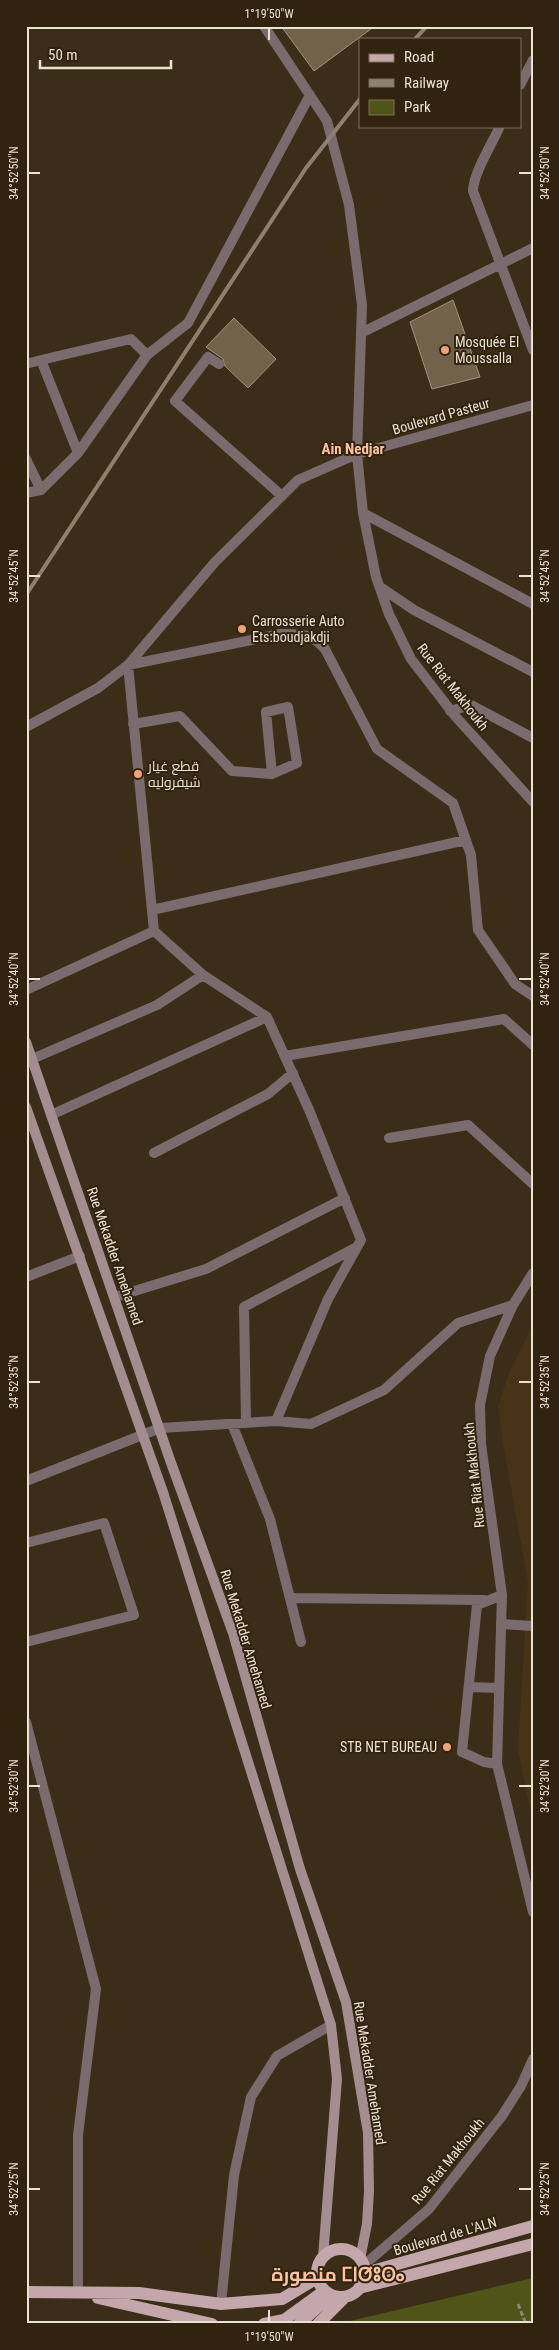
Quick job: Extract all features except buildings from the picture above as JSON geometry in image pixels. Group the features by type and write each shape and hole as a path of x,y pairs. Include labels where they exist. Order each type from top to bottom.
{"main road":[{"name":"Rue Mekadder Amehamed","path":"26,1042 233,1633 300,1869 346,2002 368,2133 367,2224 363,2266"},
{"path":"26,1108 143,1435 243,1743 331,2025 337,2079 323,2257"},
{"name":"Boulevard de L'ALN","path":"363,2266 533,2226"},
{"name":"Boulevard de L'ALN","path":"359,2288 533,2244"},
{"path":"318,2324 345,2297 359,2288 363,2266 349,2250 335,2249 318,2263 317,2278 328,2293 345,2297"},
{"path":"26,2292 139,2293 221,2304 282,2299 317,2278"},
{"path":"78,2293 212,2324"},
{"path":"264,2324 284,2320 328,2293"},
{"path":"299,2324 328,2293"}],"street":[{"name":"Rue Riat Makhoukh","path":"264,26 327,121 349,205 362,305 357,454 363,513 380,587 389,614 411,659 450,711 531,798"},
{"path":"522,81 533,60"},
{"path":"26,493 42,490 78,453 147,355 188,323 310,95"},
{"path":"499,128 473,180 473,191 533,350"},
{"path":"361,333 533,248"},
{"path":"26,364 131,339 147,355"},
{"path":"219,364 208,357 175,401 282,496"},
{"path":"42,360 78,453"},
{"name":"Boulevard Pasteur","path":"128,665 215,562 298,480 357,454 533,405"},
{"path":"26,459 42,490"},
{"path":"363,513 533,604"},
{"path":"380,587 414,610 533,672"},
{"path":"26,728 98,688 128,665 281,634 305,634 311,637 325,649 377,748 453,803 471,855 478,930 515,984 533,996"},
{"path":"128,665 154,931 203,976 268,1017 293,1073 361,1240 328,1299 276,1421"},
{"path":"450,711 470,705 533,738"},
{"path":"133,724 180,716 232,771 272,774 297,763 288,707 266,712 272,774"},
{"path":"152,910 466,840"},
{"path":"26,990 154,931"},
{"path":"32,1058 157,1005 203,976"},
{"path":"51,1115 268,1017"},
{"path":"285,1056 504,1019 533,1045"},
{"path":"154,1153 268,1094 293,1073"},
{"path":"389,1138 468,1125 533,1184"},
{"path":"115,1297 206,1269 344,1198"},
{"path":"246,1423 244,1307 358,1246"},
{"path":"26,1277 80,1256"},
{"name":"Rue Riat Makhoukh","path":"533,1273 513,1305 490,1356 480,1405 481,1444 502,1595 497,1764 533,1912"},
{"path":"26,1481 160,1428 276,1421 311,1424 384,1390 458,1323 513,1305"},
{"path":"232,1424 270,1518 301,1642"},
{"path":"26,1543 104,1523 134,1615 26,1642"},
{"path":"497,1764 484,1762 462,1752 477,1605 502,1595"},
{"path":"290,1598 488,1600"},
{"path":"501,1624 533,1626"},
{"path":"469,1687 498,1688"},
{"path":"26,1722 96,1989 78,2135 78,2293"},
{"path":"221,2304 234,2175 251,2097 277,2056 331,2025"},
{"name":"Rue Riat Makhoukh","path":"363,2266 429,2209 502,2116 533,2059"}],"path":[{"path":"518,2304 526,2324"}],"shaded area":[{"path":"533,1325 533,1824 518,1749 528,1582 498,1406 509,1373"}],"green space":[{"path":"533,2278 533,2324 351,2324 350,2321"}],"railway":[{"path":"416,38 427,26"},
{"path":"26,595 306,168 359,100"}],"place":[{"name":"Mosquée El Moussalla","path":"445,350"},
{"name":"Carrosserie Auto Ets:boudjakdji","path":"242,629"},
{"name":"قطع غيار شيفروليه","path":"138,774"},
{"name":"STB NET BUREAU","path":"447,1747"}],"district":[{"name":"Ain Nedjar","path":"353,449"},
{"name":"منصورة ⵎⵏⵚⵓⵔⴰ","path":"338,2274"}]}
